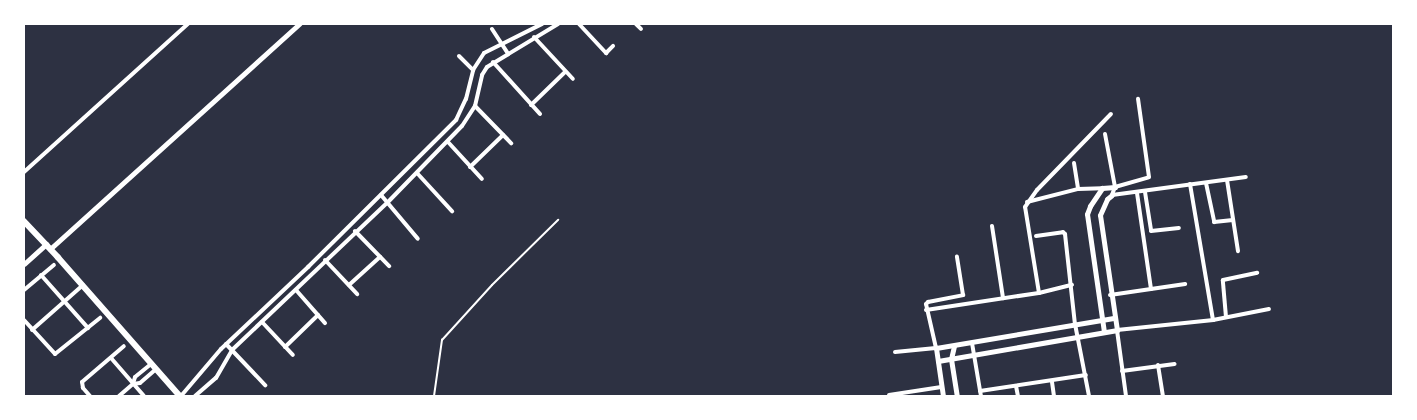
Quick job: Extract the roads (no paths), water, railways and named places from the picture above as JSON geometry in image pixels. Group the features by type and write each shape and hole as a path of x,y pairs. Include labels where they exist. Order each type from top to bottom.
{"main road":[{"path":"24,221 180,396"}],"street":[{"path":"24,172 188,24"},
{"path":"24,264 48,247 299,24"},
{"path":"195,396 216,378 232,350 388,202 448,142 462,126 475,106 482,75 493,62 558,24"},
{"path":"579,24 606,54 613,46"},
{"path":"636,24 640,29"},
{"path":"180,396 199,372 226,344 308,267 456,120 466,99 473,70 484,54 539,25"},
{"path":"492,29 508,54"},
{"path":"534,37 573,79"},
{"path":"459,56 473,70"},
{"path":"493,62 540,114"},
{"path":"531,105 565,72"},
{"path":"1027,202 1078,189 1115,187 1149,177 1138,99"},
{"path":"475,106 511,143"},
{"path":"1039,293 1025,207 1027,202 1111,114"},
{"path":"470,167 503,134"},
{"path":"1105,134 1115,187 1100,215 1113,318 1117,330 1126,396"},
{"path":"448,142 482,179"},
{"path":"1074,163 1078,189"},
{"path":"417,173 452,211"},
{"path":"1112,194 1146,192 1246,177"},
{"path":"1227,180 1238,251"},
{"path":"1206,183 1214,222 1233,220"},
{"path":"1190,184 1213,320"},
{"path":"1102,188 1087,214 1104,332"},
{"path":"1146,192 1151,231 1179,228"},
{"path":"1137,193 1151,289"},
{"path":"380,195 418,239"},
{"path":"992,226 1003,298"},
{"path":"356,231 388,266"},
{"path":"1036,236 1064,232 1077,337 1090,396"},
{"path":"943,396 936,348 926,310 928,302 963,295 957,256"},
{"path":"348,285 380,257"},
{"path":"325,260 358,294"},
{"path":"24,290 54,265"},
{"path":"308,267 313,272"},
{"path":"1226,317 1223,280 1256,273"},
{"path":"41,276 88,328"},
{"path":"1110,295 1185,284"},
{"path":"32,330 82,285"},
{"path":"926,310 1039,293 1072,285"},
{"path":"296,290 325,323"},
{"path":"938,361 1104,332 1213,320 1269,309"},
{"path":"285,347 318,315"},
{"path":"24,320 55,354 100,318"},
{"path":"895,352 954,346 1113,318"},
{"path":"262,322 293,355"},
{"path":"972,342 981,396"},
{"path":"226,344 265,384"},
{"path":"90,396 83,388 82,382 124,346"},
{"path":"954,346 951,359 957,396"},
{"path":"110,358 144,396"},
{"path":"1122,371 1175,364"},
{"path":"1158,365 1163,396"},
{"path":"119,396 133,384 135,378 154,366"},
{"path":"133,384 140,383 154,366"},
{"path":"980,391 1052,382 1086,375"},
{"path":"1052,382 1054,396"},
{"path":"1016,386 1018,396"},
{"path":"889,395 941,387"}],"lane":[{"path":"434,396 442,340 492,285 558,220"}]}
